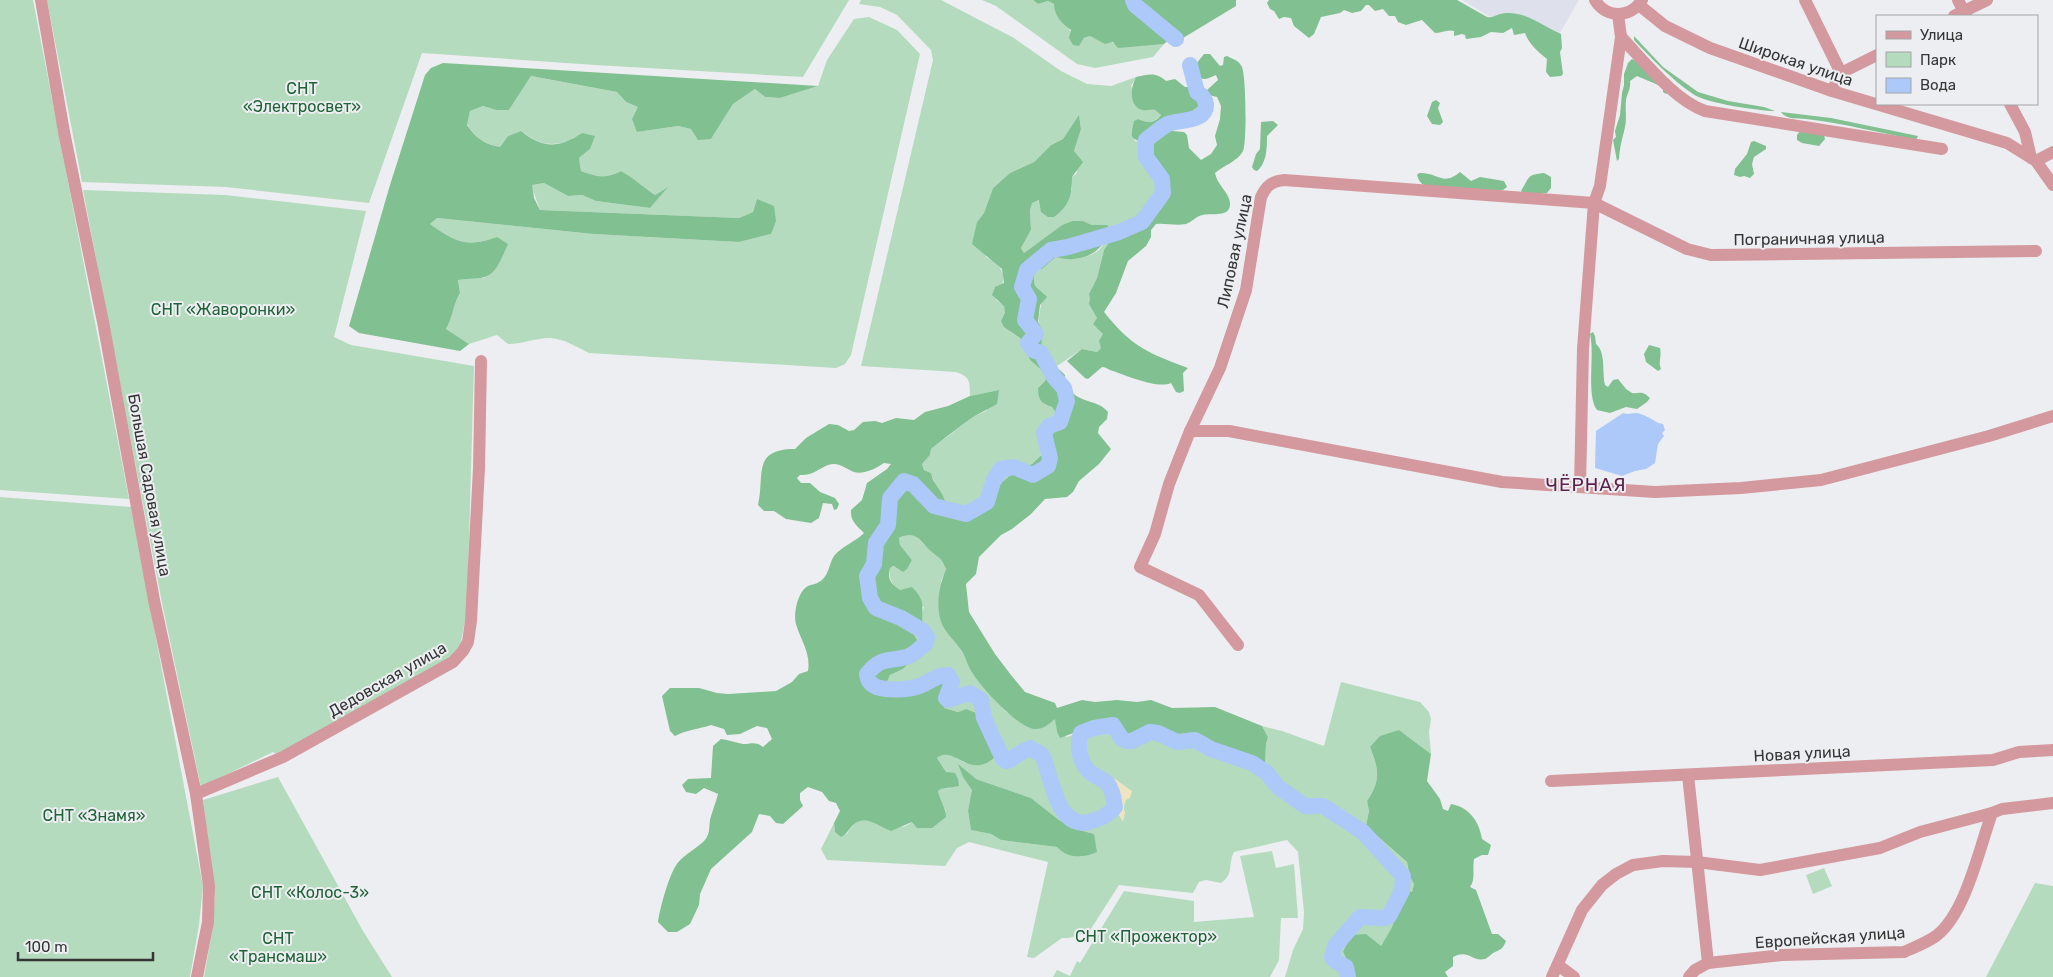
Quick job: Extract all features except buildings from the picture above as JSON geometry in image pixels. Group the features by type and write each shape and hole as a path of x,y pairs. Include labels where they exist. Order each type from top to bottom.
{"street":[{"name":"Большая Садовая улица","path":"41,0 64,132 154,600 196,794 208,886 208,922 198,977"},
{"path":"1596,0 1603,9 1618,14 1633,10 1640,2"},
{"path":"1804,0 1841,73"},
{"path":"1961,11 1987,0"},
{"name":"Широкая улица","path":"1640,2 1664,26 1703,45 1832,91 1876,104"},
{"path":"1580,487 1583,349 1594,202 1600,186 1621,37 1618,14"},
{"path":"1621,37 1688,103 1705,111 1942,149"},
{"path":"1832,91 1841,73 1876,56"},
{"name":"Широкая улица","path":"1879,105 2007,143 2033,159 2053,185"},
{"path":"2011,105 2025,132 2033,159 2053,152"},
{"name":"Липовая улица","path":"1238,645 1199,595 1140,567 1154,534 1169,484 1190,431 1220,368 1246,290 1261,197 1264,190 1273,182 1284,180 1594,202"},
{"name":"Пограничная улица","path":"1594,202 1688,249 1711,255 2036,251"},
{"name":"Дедовская улица","path":"196,794 283,757 453,662 464,651 468,642 471,621 479,468 481,361"},
{"path":"1190,431 1229,431 1502,482 1655,492 1741,488 1821,480 1988,436 2053,416"},
{"name":"Новая улица","path":"1551,781 1993,760 2019,752 2053,750"},
{"path":"1688,775 1708,963 1695,970 1689,977"},
{"path":"1552,977 1582,910 1602,885 1616,874 1633,865 1697,862 1760,870 1880,848 1920,832 1992,814 2002,808 2053,802"},
{"name":"Европейская улица","path":"1708,963 1782,955 1904,952 1920,945 1946,927 1959,903 1982,847 1992,814"},
{"path":"1558,965 1574,977"}],"shaded area":[{"path":"1462,0 1579,0 1557,38 1514,17 1489,16"}],"green space":[{"path":"0,0 33,0 129,499 0,490"},
{"name":"СНТ «Электросвет»","path":"47,0 849,0 803,77 422,53 369,203 226,187 82,182"},
{"path":"861,0 941,0 1014,38 1061,71 1087,84 1111,86 1136,77 1131,86 1142,110 1155,110 1161,115 1151,122 1138,119 1134,122 1131,132 1135,141 1143,142 1145,145 1141,149 1140,155 1143,163 1152,169 1163,172 1164,181 1150,198 1145,213 1140,219 1121,229 1104,250 1097,278 1089,294 1097,318 1093,324 1104,334 1101,348 1097,352 1082,349 1057,366 1049,360 1040,344 1039,334 1040,312 1044,293 1036,290 1033,282 1034,271 1042,269 1056,257 1073,259 1091,255 1100,249 1107,239 1092,225 1083,221 1062,225 1024,253 1021,248 1031,230 1031,203 1072,190 1072,177 1077,173 1074,151 1081,129 1079,116 1063,139 1051,145 1034,162 1010,173 993,188 984,213 977,222 986,257 998,266 1003,275 1002,286 996,300 1004,305 1009,331 1020,338 1030,360 1047,375 1045,381 1038,388 1044,404 1052,407 1058,416 1048,437 1047,448 1032,464 1018,469 999,485 994,497 967,515 949,510 931,473 924,470 922,464 930,455 931,449 973,417 986,411 999,390 970,396 967,378 956,372 861,366 933,60 931,50 897,15 880,7 859,4"},
{"path":"982,0 1033,0 1038,4 1048,1 1054,4 1079,46 1084,38 1090,36 1098,40 1117,44 1164,44 1153,57 1095,68 1077,64 996,6"},
{"path":"1033,0 1236,0 1236,6 1183,38 1172,37 1164,44 1118,48 1113,42 1105,44 1090,36 1084,38 1079,46 1073,45 1069,38 1071,30 1059,19 1055,12 1054,4 1048,1 1038,4"},
{"path":"1269,0 1457,0 1487,17 1514,13 1535,20 1561,34 1562,48 1560,52 1563,74 1550,77 1546,72 1547,59 1534,48 1525,33 1514,35 1512,28 1503,33 1491,32 1481,37 1466,39 1465,35 1462,34 1454,36 1454,31 1435,33 1422,20 1406,25 1398,22 1395,16 1389,16 1383,9 1375,11 1369,5 1366,5 1361,11 1352,13 1344,10 1340,13 1321,17 1314,34 1309,38 1294,26 1291,18 1284,17 1279,19 1274,11 1270,9 1267,3"},
{"path":"869,17 897,30 920,54 851,355 845,364 836,368 589,353 561,340 551,338 508,344 497,335 469,344 446,329 460,293 458,280 471,277 485,278 497,237 477,242 454,239 430,224 437,218 593,234 739,242 771,234 757,199 753,212 739,218 540,210 531,185 544,183 568,196 582,195 596,201 650,208 666,188 655,195 621,171 601,176 581,171 579,158 590,149 582,133 566,141 551,144 537,141 521,131 508,136 500,147 489,144 477,137 467,124 470,111 483,106 496,110 509,110 531,76 617,92 626,102 638,107 637,132 678,126 691,129 711,139 733,104 755,89 765,97 780,98 818,86 827,60 854,19"},
{"path":"1634,36 1663,67 1698,92 1728,101 1764,107 1775,111 1757,110 1720,103 1693,94 1655,61 1634,40"},
{"path":"1204,54 1210,54 1220,66 1223,65 1224,57 1227,56 1239,63 1243,73 1245,123 1243,151 1234,161 1215,173 1229,199 1229,208 1224,213 1201,216 1186,224 1156,224 1151,230 1151,237 1146,246 1128,261 1116,293 1104,312 1123,333 1142,348 1188,368 1183,373 1184,391 1176,392 1171,383 1158,384 1134,379 1104,367 1088,379 1085,378 1067,361 1082,349 1097,352 1101,348 1099,341 1103,334 1093,324 1097,318 1089,304 1089,294 1097,278 1104,250 1110,241 1115,238 1115,231 1141,219 1150,198 1164,181 1163,172 1152,169 1142,163 1143,159 1140,153 1145,145 1132,135 1134,121 1138,119 1151,122 1161,115 1155,110 1142,110 1134,104 1132,90 1134,81 1136,77 1152,74 1166,81 1175,79 1185,87 1200,87 1204,92 1201,105 1178,121 1173,120 1164,128 1184,132 1187,135 1189,148 1201,160 1211,154 1217,145 1215,136 1220,119 1221,106 1217,97 1209,95 1206,91 1218,80 1216,75 1205,79 1195,74 1196,64"},
{"path":"1632,59 1642,63 1670,92 1666,94 1663,92 1663,87 1637,76 1630,81 1626,100 1626,124 1617,161 1613,140 1616,137 1615,131 1620,115 1624,74 1628,63"},
{"path":"443,63 818,86 780,98 765,97 755,89 733,104 711,139 698,140 691,129 678,126 637,132 632,119 638,107 626,102 617,92 531,76 509,110 496,110 483,106 470,111 467,125 477,137 489,144 500,147 508,136 521,131 537,141 551,144 566,142 582,133 595,136 590,149 579,158 581,171 601,176 621,171 655,195 668,187 650,208 596,201 582,195 568,196 544,183 532,185 534,198 540,210 739,218 753,212 757,199 774,206 776,221 771,234 739,242 593,234 437,218 430,224 454,239 477,242 497,237 508,244 499,263 489,275 483,278 458,280 460,293 446,329 469,344 460,351 359,333 349,326 390,185 425,75 431,68"},
{"path":"1436,100 1440,103 1438,108 1443,122 1440,125 1432,124 1427,116 1432,102"},
{"path":"1781,112 1831,118 1918,136 1916,140 1834,123 1789,117"},
{"path":"1079,115 1081,129 1074,151 1083,162 1072,177 1069,200 1054,217 1048,217 1041,212 1039,200 1032,203 1030,210 1031,230 1021,248 1024,253 1062,225 1073,221 1083,221 1092,225 1107,225 1110,228 1102,244 1090,255 1074,259 1056,257 1042,269 1034,271 1034,282 1036,287 1047,297 1040,305 1038,322 1042,331 1041,346 1043,353 1065,375 1064,381 1073,393 1079,398 1101,406 1108,412 1107,419 1099,427 1098,433 1111,449 1099,464 1079,481 1073,492 1067,497 1045,499 1031,514 1001,535 979,557 976,574 966,584 969,612 995,654 1025,692 1055,703 1057,708 1082,700 1095,702 1117,700 1137,702 1151,700 1172,708 1215,707 1262,726 1268,737 1265,766 1248,757 1216,747 1205,738 1192,736 1180,738 1164,730 1151,728 1134,735 1127,735 1116,721 1106,721 1060,738 1055,719 1038,729 1028,727 1020,722 1001,707 978,681 961,650 943,627 938,605 940,587 946,569 942,561 918,538 910,535 905,536 899,538 900,545 912,560 903,572 894,566 890,568 889,575 890,581 897,588 900,590 912,587 922,601 923,627 914,635 921,651 903,669 890,675 887,682 898,690 919,685 941,670 947,676 952,689 945,698 944,708 958,712 966,709 976,713 978,722 992,740 995,757 986,763 977,765 950,755 943,755 937,758 946,772 955,773 959,786 938,791 946,817 932,828 917,828 912,822 891,831 872,822 863,821 853,825 841,837 835,832 834,823 840,811 836,803 829,801 822,792 808,787 800,793 800,800 803,806 783,824 776,823 770,816 759,814 752,832 711,869 700,894 699,905 690,924 677,932 668,932 658,922 662,902 670,879 675,867 684,856 704,841 707,836 718,794 704,788 696,794 686,792 682,785 688,779 711,778 713,746 721,739 743,744 756,743 763,747 772,739 767,728 757,726 740,734 727,735 724,729 711,725 675,736 670,731 662,696 670,688 699,688 728,694 776,691 792,682 799,674 808,671 807,653 795,620 801,593 808,586 822,580 828,572 834,556 864,533 853,520 851,510 862,500 867,483 891,464 884,463 878,467 858,473 832,464 811,473 800,475 797,478 801,483 810,483 820,492 835,498 839,504 837,509 834,510 832,504 823,503 819,518 811,523 786,519 774,511 764,511 758,505 761,475 766,459 781,450 795,449 806,438 829,424 838,425 849,431 854,430 863,422 875,421 882,423 896,418 914,420 925,412 948,406 970,396 999,390 997,404 973,417 931,449 930,455 922,464 924,470 931,473 949,510 967,515 994,497 999,485 1018,469 1032,464 1047,449 1048,437 1058,416 1052,407 1043,403 1039,395 1038,388 1045,381 1047,375 1030,360 1020,338 1004,327 1001,321 1005,313 1004,306 992,295 995,287 1004,283 1002,269 972,244 977,222 984,213 993,188 1010,173 1034,162 1051,145 1063,139"},
{"path":"1273,121 1278,125 1267,136 1266,155 1263,164 1257,171 1254,170 1252,167 1256,154 1260,149 1261,122"},
{"path":"1800,131 1824,135 1825,139 1819,146 1802,143 1797,140 1797,135"},
{"path":"1754,141 1766,146 1766,149 1754,157 1752,164 1754,174 1750,178 1734,175 1735,169 1747,154 1751,142"},
{"path":"1460,172 1471,181 1480,177 1504,181 1507,187 1503,190 1450,190 1441,186 1423,185 1417,175 1419,173 1426,173 1444,179"},
{"path":"1544,173 1551,177 1551,188 1547,193 1524,194 1521,191 1531,176"},
{"name":"СНТ «Жаворонки»","path":"83,190 225,195 366,211 334,337 351,345 474,366 467,610 458,658 283,757 273,752 201,787 163,608"},
{"path":"1593,332 1596,344 1601,352 1605,385 1608,387 1613,380 1618,379 1632,393 1643,393 1650,398 1637,409 1626,407 1610,413 1597,410 1591,385 1592,353 1590,334"},
{"path":"1649,345 1660,348 1661,369 1658,371 1646,362 1644,354"},
{"name":"СНТ «Знамя»","path":"0,497 131,507 203,886 199,925 190,977 0,977"},
{"path":"908,534 916,536 933,553 941,557 946,569 941,581 959,647 972,673 1005,711 1015,718 1056,718 1057,732 1067,737 1106,721 1117,721 1134,735 1151,728 1164,730 1180,738 1192,736 1205,738 1216,747 1248,757 1265,765 1268,737 1262,726 1324,746 1341,682 1420,702 1429,712 1431,719 1429,732 1431,754 1399,730 1370,747 1377,775 1375,787 1367,801 1369,811 1366,826 1407,862 1410,877 1414,884 1412,892 1406,891 1392,927 1381,946 1343,952 1352,969 1353,977 1285,977 1293,950 1303,929 1304,912 1298,852 1287,840 1234,852 1229,873 1225,880 1221,883 1206,880 1199,882 1193,893 1119,885 1089,932 1069,938 1062,938 1034,958 1027,957 1048,862 969,842 957,848 945,866 827,860 821,849 834,823 835,832 847,834 859,821 865,820 893,828 902,827 946,811 941,803 938,791 950,788 946,772 937,758 948,755 965,763 992,740 966,709 958,712 944,708 945,698 931,675 919,685 898,690 887,682 890,675 903,669 921,651 914,635 923,627 921,616 924,607 900,591 895,586 890,575 890,568 912,560 900,545 899,538","holes":["1107,776 1120,783 1123,789 1125,801 1123,821 1118,813 1111,812 1113,808 1112,800 1100,781","976,779 1031,798 1059,820 1076,829 1094,834 1057,847 1001,840 991,834 971,830 968,811"]},
{"path":"1399,730 1431,754 1427,781 1440,799 1443,809 1448,811 1451,804 1463,808 1476,821 1482,839 1491,845 1488,855 1482,855 1474,859 1472,884 1470,887 1476,890 1492,934 1498,934 1506,941 1502,948 1485,959 1476,959 1463,954 1453,957 1453,966 1445,972 1448,977 1353,977 1352,969 1343,952 1351,935 1366,934 1381,946 1392,927 1406,890 1412,892 1414,884 1410,877 1407,862 1366,826 1369,811 1367,801 1375,787 1377,775 1370,747 1380,736"},
{"path":"958,764 976,779 1031,798 1059,820 1076,829 1094,834 1097,852 1076,856 1066,854 1057,847 1001,840 991,834 971,830 968,811 972,790 963,777"},
{"path":"278,777 363,931 392,977 204,977 212,932 215,897 203,800"},
{"name":"СНТ «Прожектор»","path":"1272,851 1276,868 1294,864 1298,918 1281,918 1279,960 1270,977 1053,977 1057,970 1070,976 1077,961 1080,963 1124,891 1194,901 1194,922 1254,917 1240,856"},
{"path":"1824,868 1832,886 1813,894 1806,875"},
{"path":"2035,883 2053,886 2053,977 1986,977"}],"sand":[{"path":"1107,776 1117,780 1132,791 1130,798 1126,800 1123,808 1125,812 1123,822 1118,813 1110,812 1115,807 1107,790 1100,781"}],"water":[{"path":"1623,413 1644,415 1663,424 1665,430 1662,433 1664,436 1658,444 1655,463 1646,469 1622,476 1595,468 1596,431"}],"waterway":[{"path":"1133,0 1135,5 1176,39"},
{"path":"1190,65 1197,92 1206,102 1205,110 1202,114 1192,119 1168,124 1146,140 1146,157 1162,179 1163,193 1142,222 1119,232 1051,250 1027,270 1022,287 1029,299 1025,320 1036,334 1028,343 1033,350 1041,353 1054,377 1064,388 1067,401 1060,422 1049,426 1044,433 1050,458 1048,466 1033,475 1014,467 1001,469 993,482 987,502 966,514 934,506 913,484 904,481 890,498 888,525 876,543 874,564 867,576 870,598 876,608 901,618 923,631 927,637 926,643 909,656 877,664 867,674 869,681 876,687 895,690 913,688 938,677 948,675 952,682 946,698 948,700 970,693 981,700 984,718 1003,759 1007,761 1030,748 1042,755 1062,809 1077,822 1088,822 1100,818 1115,807 1110,786 1087,769 1079,749 1081,733 1094,728 1113,725 1122,739 1127,741 1132,741 1150,732 1158,733 1177,742 1195,740 1211,749 1252,763 1267,773 1278,787 1305,806 1323,806 1363,832 1403,876 1402,891 1389,916 1385,918 1360,917 1335,946 1332,957 1335,961 1346,967 1348,977"}],"district":[{"name":"ЧЁРНАЯ","path":"1586,484"}],"park label":[{"name":"СНТ «Колос-3»","path":"310,892"},
{"name":"СНТ «Трансмаш»","path":"278,947"}]}
